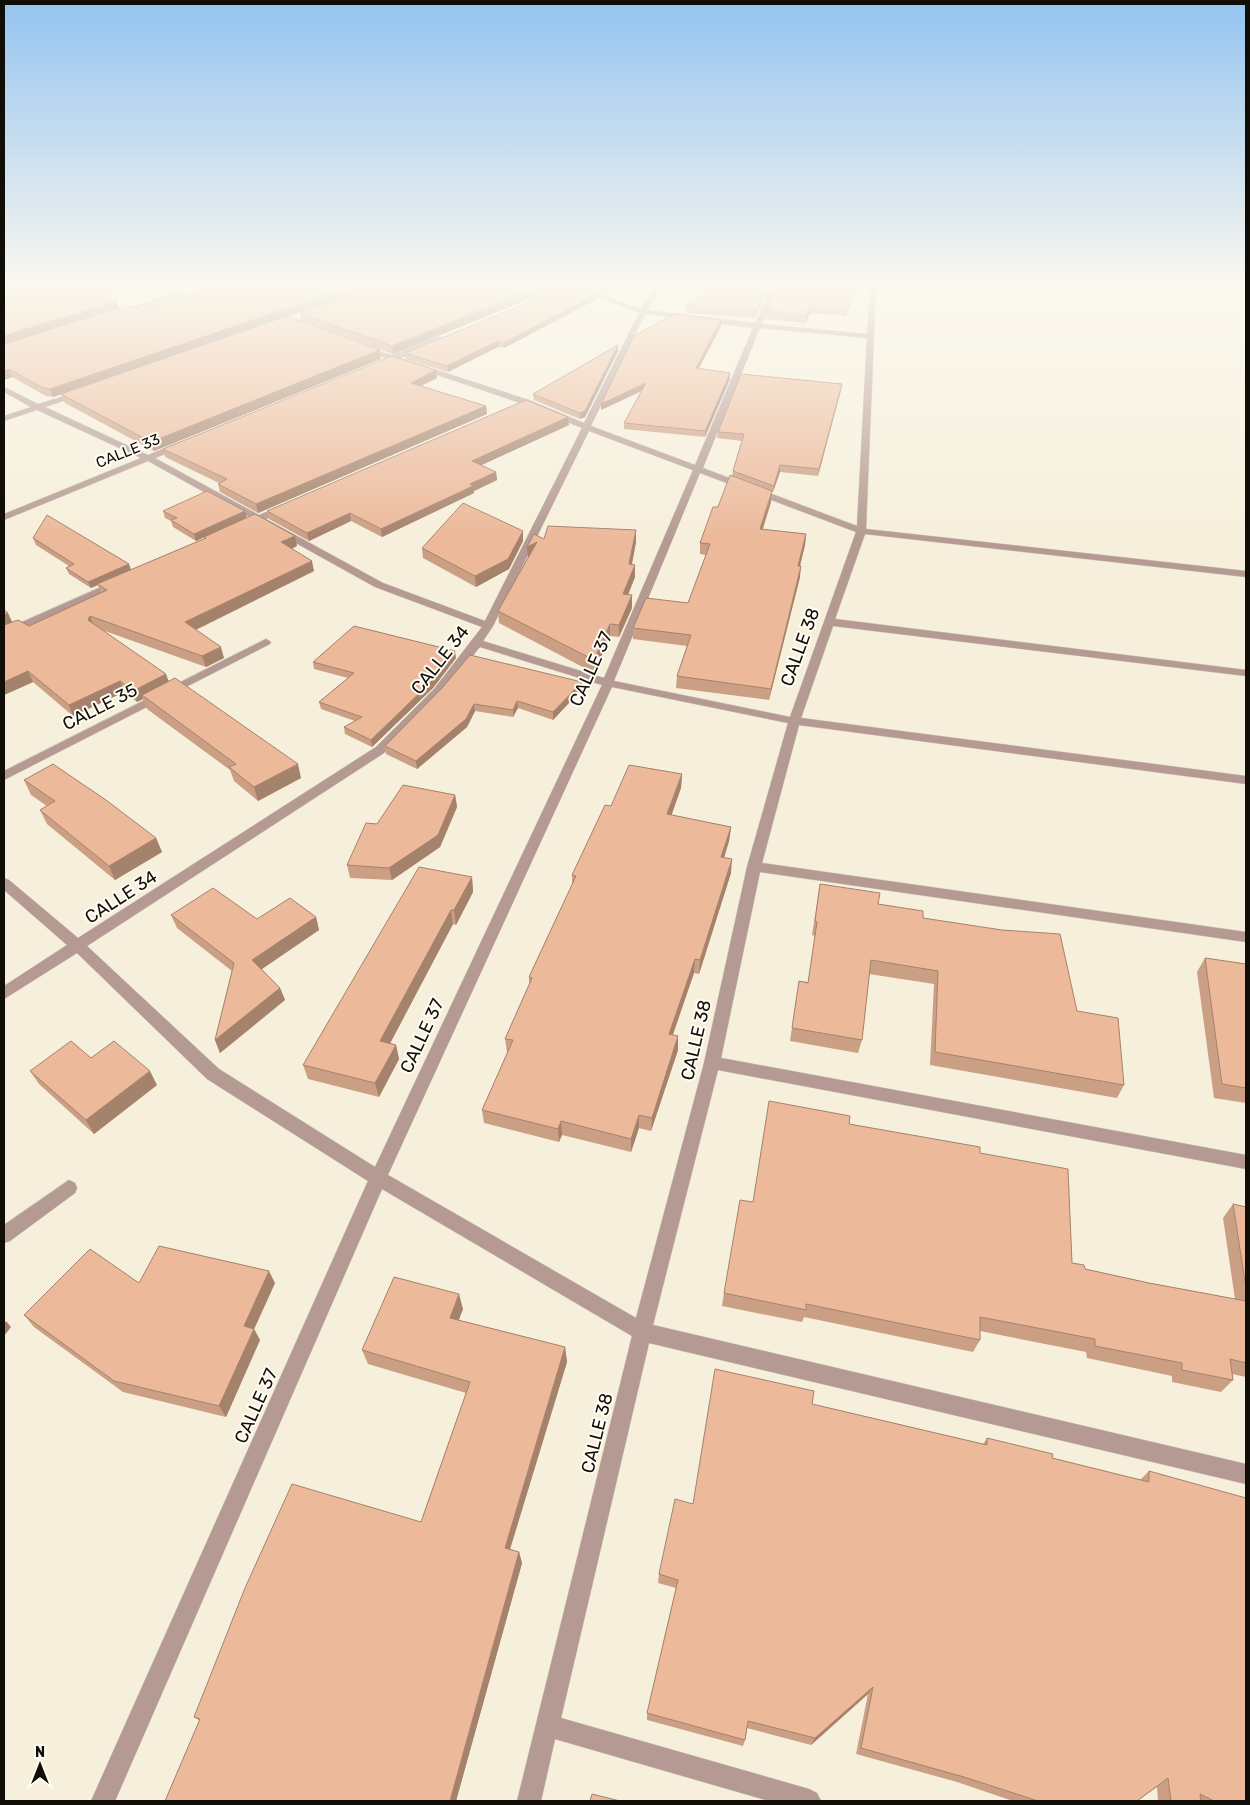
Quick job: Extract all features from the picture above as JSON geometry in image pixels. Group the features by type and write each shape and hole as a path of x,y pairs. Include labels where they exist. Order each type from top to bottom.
{"street":[{"path":"431,371 526,402 861,531 1246,574"},
{"name":"CALLE 34","path":"4,993 380,750 422,711 478,643 488,626 614,371"},
{"name":"CALLE 37","path":"103,1801 378,1178 608,684 739,371"},
{"name":"CALLE 38","path":"528,1801 642,1332 712,1063 754,867 794,721 861,531 868,371"},
{"path":"4,420 94,388"},
{"path":"4,389 38,407 148,458 379,585 488,626"},
{"path":"508,410 526,402"},
{"name":"CALLE 33","path":"4,517 193,439"},
{"path":"239,527 293,503"},
{"path":"4,634 130,576"},
{"path":"830,622 1246,673"},
{"name":"CALLE 35","path":"4,776 266,642"},
{"path":"478,643 608,684 794,721 1246,780"},
{"path":"754,867 1246,936"},
{"path":"4,883 78,946 213,1074 378,1178 642,1332 1246,1474"},
{"path":"712,1063 1246,1162"},
{"path":"4,1235 69,1188"},
{"path":"546,1725 809,1801"}],"building":[{"path":"13,371 102,371 50,389 43,388"},
{"path":"127,371 327,371 151,442 61,394"},
{"path":"354,371 434,371 411,383 486,406 256,504 218,484 227,479 163,449"},
{"path":"572,371 605,371 585,411 580,413 533,394"},
{"path":"617,371 718,371 730,373 705,431 624,423 646,383 601,404"},
{"path":"741,374 842,384 819,469 780,465 774,486 733,471 744,434 718,432"},
{"path":"526,400 568,417 472,461 496,472 470,484 473,486 381,529 350,513 307,533 267,511"},
{"path":"730,475 772,491 760,529 806,534 798,566 801,566 771,689 677,676 691,635 633,628 646,598 688,603 710,544 700,543 713,507 718,507"},
{"path":"207,491 245,511 194,534 171,520 177,518 163,511"},
{"path":"463,503 523,531 508,559 475,576 422,548"},
{"path":"255,514 295,536 281,542 312,561 185,622 221,647 202,656 90,616 88,620 166,674 133,691 120,681 69,705 28,671 4,682 4,625 18,620 29,626 107,590 97,584 206,538 204,537"},
{"path":"47,515 129,564 88,582 66,568 74,564 33,538"},
{"path":"548,526 636,530 629,564 635,565 623,594 632,595 619,625 610,624 594,660 498,611 537,542 527,547 534,534 544,539"},
{"path":"354,626 455,651 432,681 371,740 344,727 362,717 319,702 354,673 313,662"},
{"path":"470,655 582,682 553,712 517,701 513,710 474,704 466,719 416,761 385,746 442,688"},
{"path":"175,678 298,764 254,787 229,767 236,764 142,695"},
{"path":"53,764 106,800 156,838 109,866 40,810 55,801 24,780"},
{"path":"629,765 682,774 667,814 731,827 721,857 732,859 700,960 695,959 669,1034 678,1036 652,1118 639,1115 631,1139 561,1121 558,1129 482,1110 513,1040 505,1039 532,978 529,977 576,876 572,875 605,805 611,806"},
{"path":"403,785 455,795 438,835 389,868 347,865 366,823 377,824"},
{"path":"419,867 472,877 454,910 451,910 380,1041 396,1045 375,1083 303,1065"},
{"path":"820,884 880,893 878,904 923,911 923,918 1002,930 1060,934 1077,1011 1118,1018 1124,1085 935,1052 938,971 871,960 862,1040 792,1028 799,981 808,983 817,922 815,921"},
{"path":"213,888 257,919 290,898 316,917 252,960 280,988 215,1040 234,963 171,915"},
{"path":"1205,958 1246,964 1246,1088 1222,1084"},
{"path":"71,1041 91,1058 114,1041 150,1071 86,1120 30,1071"},
{"path":"769,1101 850,1116 849,1124 980,1147 980,1153 1068,1169 1072,1263 1084,1265 1085,1269 1149,1283 1246,1301 1246,1363 1230,1359 1233,1380 1182,1370 1182,1363 1095,1346 1095,1339 980,1317 980,1340 806,1304 806,1310 724,1293 740,1200 753,1202"},
{"path":"1233,1204 1246,1207 1246,1288"},
{"path":"159,1246 269,1271 244,1326 254,1329 219,1406 114,1381 24,1315 90,1249 139,1283"},
{"path":"394,1277 459,1294 450,1318 565,1347 505,1548 519,1552 450,1801 165,1801 200,1719 194,1717 245,1588 292,1484 421,1522 470,1382 362,1350"},
{"path":"715,1369 814,1391 812,1404 987,1445 987,1438 1053,1454 1052,1458 1149,1482 1149,1471 1246,1498 1246,1801 1214,1801 1200,1794 1201,1801 1171,1801 1168,1778 1137,1801 1038,1801 964,1777 861,1748 873,1687 815,1738 748,1721 745,1740 647,1713 678,1580 659,1574 675,1499 693,1504"},
{"path":"592,1794 620,1801 590,1801"}]}
